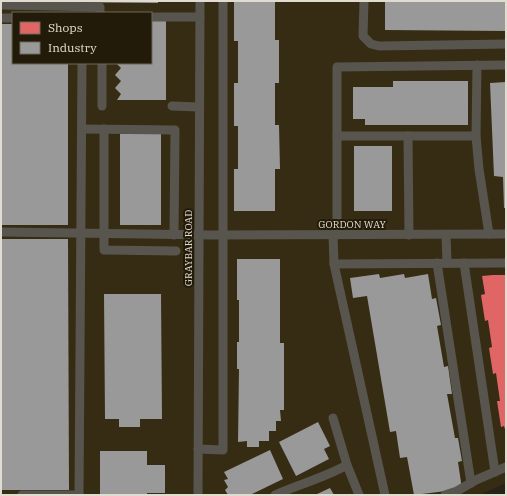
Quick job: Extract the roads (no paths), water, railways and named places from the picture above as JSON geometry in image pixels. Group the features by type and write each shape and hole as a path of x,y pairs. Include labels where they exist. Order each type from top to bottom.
{"street":[{"name":"GRAYBAR ROAD","path":"198,495 200,1"},
{"path":"198,450 223,450 223,1"},
{"path":"364,1 363,36 371,44 379,46 506,44"},
{"path":"1,5 100,7 100,12"},
{"path":"152,17 200,17"},
{"path":"1,18 12,18"},
{"path":"22,495 79,495 82,64"},
{"path":"102,64 102,106"},
{"path":"477,65 476,136 479,169 489,234"},
{"path":"385,495 334,264 337,67 506,65"},
{"path":"172,106 199,107"},
{"path":"82,129 175,130 174,235"},
{"path":"104,129 104,250 176,251"},
{"path":"337,136 476,136"},
{"path":"408,136 409,234"},
{"name":"GORDON WAY","path":"1,232 174,235 506,234"},
{"path":"446,234 447,263"},
{"path":"437,263 471,483"},
{"path":"464,263 495,472"},
{"path":"334,264 506,263"},
{"path":"333,418 347,465 359,495"},
{"path":"275,495 304,482 327,476 347,465"},
{"path":"446,495 506,467"}]}
